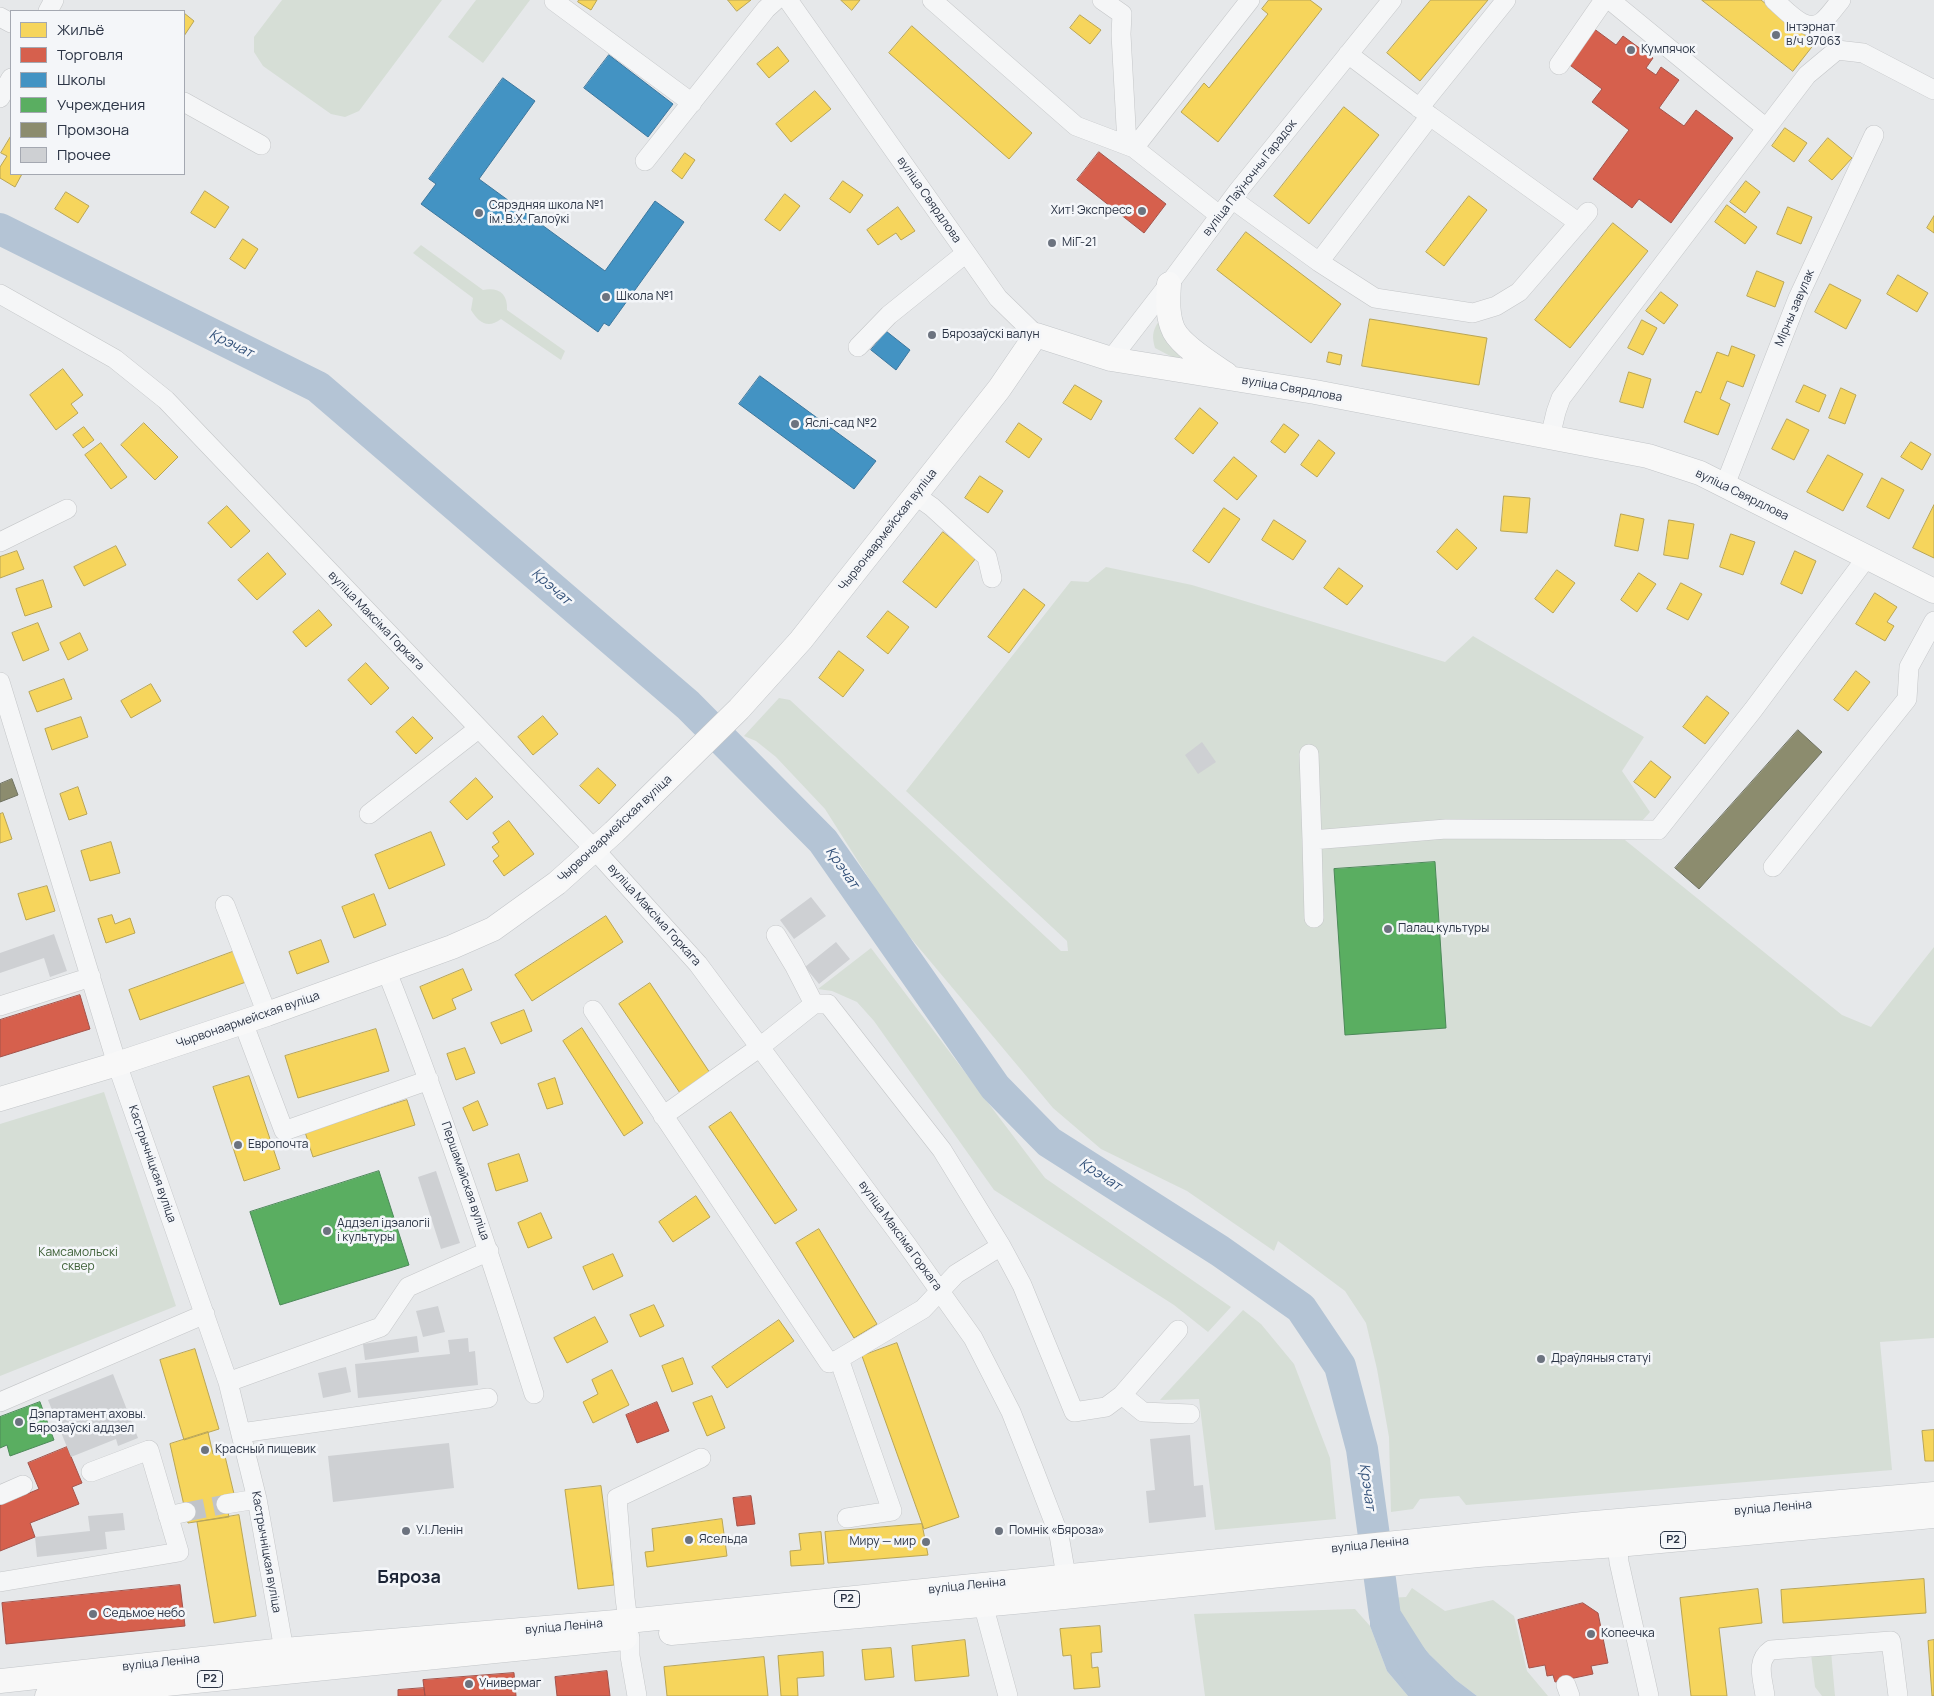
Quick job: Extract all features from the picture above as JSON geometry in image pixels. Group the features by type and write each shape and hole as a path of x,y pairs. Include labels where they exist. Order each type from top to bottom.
{"main road":[{"path":"1169,284 1168,307 1174,331 1192,350 1231,378"},
{"name":"вуліца Свярдлова","path":"1036,335 1111,359 1315,392 1648,456 1700,473 1934,591"},
{"name":"Чырвонаармейская вуліца","path":"0,1099 118,1064 267,1014 452,947 493,929 557,883 595,850 739,709 804,636 999,388 1036,335"},
{"name":"вуліца Леніна","path":"0,1681 285,1661 982,1595 1412,1551 1614,1522 1934,1494"},
{"name":"вуліца Леніна","path":"1412,1551 1617,1545 1934,1516"},
{"name":"вуліца Леніна","path":"47,1696 285,1661"}],"street":[{"path":"645,161 769,5 776,0"},
{"name":"вуліца Свярдлова","path":"788,0 998,298 1036,335"},
{"path":"932,0 1076,126 1130,146 1219,215"},
{"path":"1102,0 1122,14 1121,34 1130,146"},
{"path":"1130,146 1250,0"},
{"name":"вуліца Паўночны Гарадок","path":"1111,359 1219,215 1392,0"},
{"path":"1319,262 1424,112 1506,0"},
{"path":"1559,65 1604,0"},
{"path":"1610,0 1766,128"},
{"path":"1774,0 1804,25 1816,25 1822,22 1841,0"},
{"path":"554,1 692,103"},
{"path":"1550,436 1561,398 1807,75 1837,50 1863,53 1934,90"},
{"path":"1232,199 1319,262 1375,298 1473,313 1496,306 1519,292 1583,217 1424,112 1348,54"},
{"path":"0,98 10,80"},
{"path":"185,103 261,145"},
{"name":"Мірны завулак","path":"1725,485 1798,298 1874,135"},
{"path":"858,347 889,315 966,252"},
{"name":"вуліца Максіма Горкага","path":"0,294 115,359 166,400 595,850 698,964 940,1290 973,1338 1011,1412 1059,1536 1067,1586"},
{"path":"916,495 987,557 992,578"},
{"path":"0,542 67,509"},
{"path":"1312,840 1446,829 1658,830 1753,710 1867,557"},
{"path":"1773,867 1907,699 1909,668 1934,622"},
{"name":"Кастрычніцкая вуліца","path":"0,682 118,1064 228,1382 257,1499 285,1661"},
{"path":"369,814 478,729"},
{"path":"1309,754 1314,918"},
{"path":"225,905 267,1014"},
{"path":"776,935 814,1004"},
{"name":"Першамайская вуліца","path":"387,972 429,1080 489,1251 534,1394"},
{"path":"0,1006 90,977"},
{"path":"663,1116 760,1047 814,1004 828,1004 942,1150 1001,1246 1022,1285 1074,1412 1106,1407 1122,1395 1178,1330"},
{"path":"593,1010 829,1363 839,1359 923,1309 956,1274 1001,1246"},
{"path":"243,1022 284,1131 429,1080"},
{"path":"228,1382 381,1327 408,1287 489,1251"},
{"path":"0,1402 205,1314"},
{"path":"839,1359 892,1511 847,1518"},
{"path":"1122,1395 1143,1412 1190,1414"},
{"path":"241,1434 488,1398"},
{"path":"0,1582 180,1552 149,1450 91,1472"},
{"path":"637,1696 630,1656 617,1498 702,1458"},
{"path":"0,1495 22,1485"},
{"path":"226,1504 257,1499"},
{"path":"168,1516 186,1512"},
{"path":"1614,1522 1619,1562 1649,1696"},
{"path":"982,1595 1006,1696"},
{"path":"1765,1696 1761,1663 1765,1654 1771,1650 1891,1641 1898,1696"}],"green space":[{"path":"282,0 442,0 359,111 345,117 331,114 263,66 254,52 254,37"},
{"path":"476,0 530,0 483,63 448,37"},
{"path":"421,245 483,290 493,289 501,292 506,299 507,310 565,351 561,360 501,319 488,324 477,318 471,310 473,298 413,253"},
{"path":"1159,321 1182,355 1178,360 1155,348 1153,334"},
{"path":"1106,567 1192,585 1445,662 1473,636 1644,737 1622,771 1650,812 1625,840 1842,1015 1871,1027 1934,947 1934,1338 1880,1342 1892,1470 1466,1505 1459,1496 1420,1499 1413,1509 1391,1512 1389,1437 1377,1369 1366,1323 1345,1291 1278,1241 1274,1251 1187,1191 1101,1149 1053,1108 894,918 825,809 776,757 756,741 744,736 779,698 790,700 1061,951 1068,951 1067,941 906,791 1071,581 1088,582"},
{"path":"871,948 1045,1178 1231,1307 1208,1332 1174,1305 994,1190 874,1021 857,1002 832,991 818,989"},
{"name":"Камсамольскі сквер","path":"104,1092 176,1306 0,1376 0,1124"},
{"path":"1243,1310 1261,1324 1294,1364 1330,1458 1336,1519 1215,1530 1199,1399 1160,1400"},
{"path":"1412,1588 1445,1611 1493,1600 1514,1616 1527,1671 1548,1696 1477,1696 1456,1680 1430,1655 1391,1609 1388,1598 1406,1597"},
{"path":"1355,1609 1370,1626 1387,1671 1408,1696 1205,1696 1194,1614"},
{"path":"1831,1651 1835,1696 1822,1696 1815,1687 1811,1654"}],"water":[{"path":"1378,1609 1391,1609 1430,1655 1456,1680 1477,1696 1408,1696 1387,1671 1370,1626 1370,1616"}],"building: Жильё":[{"path":"579,0 597,0 591,10 578,2"},
{"path":"728,0 751,0 737,11"},
{"path":"841,0 860,0 852,10"},
{"path":"1269,0 1310,0 1322,9 1218,142 1181,112 1204,83 1209,88 1268,14 1262,9"},
{"path":"1431,0 1488,0 1420,81 1387,53"},
{"name":"Інтэрнат в/ч 97063","path":"1702,0 1761,0 1815,43 1793,71"},
{"path":"185,14 194,21 185,34"},
{"path":"1080,15 1101,30 1090,44 1070,28"},
{"path":"912,26 1032,133 1009,159 889,53"},
{"path":"778,47 789,61 769,78 757,64"},
{"path":"815,91 831,109 791,142 776,124"},
{"path":"1344,107 1379,135 1309,224 1274,196"},
{"path":"1785,128 1807,143 1794,162 1772,146"},
{"path":"10,138 10,175 21,175 15,187 0,178 0,167 7,156 1,153"},
{"path":"1828,138 1852,158 1832,180 1809,161"},
{"path":"685,153 695,160 682,179 672,171"},
{"path":"843,181 863,195 850,213 830,199"},
{"path":"1746,181 1760,192 1745,213 1730,202"},
{"path":"205,191 229,207 215,228 191,213"},
{"path":"66,192 89,206 78,223 55,209"},
{"path":"785,194 800,206 780,231 765,220"},
{"path":"1469,196 1487,210 1444,266 1426,252"},
{"path":"1727,205 1757,227 1745,244 1715,222"},
{"path":"898,207 915,231 901,240 896,233 878,245 867,230"},
{"path":"1788,207 1812,217 1801,244 1777,234"},
{"path":"1934,216 1934,233 1927,228"},
{"path":"1613,223 1648,251 1570,348 1535,320"},
{"path":"1246,232 1341,304 1311,343 1217,270"},
{"path":"243,239 258,249 245,269 230,259"},
{"path":"1757,271 1784,282 1775,307 1747,296"},
{"path":"1898,275 1928,293 1917,312 1887,294"},
{"path":"1830,284 1861,300 1846,329 1815,312"},
{"path":"1661,292 1678,305 1664,324 1646,311"},
{"path":"1370,319 1487,338 1479,385 1362,366"},
{"path":"1642,320 1657,328 1643,355 1628,348"},
{"path":"1732,346 1755,355 1743,387 1727,381 1720,399 1730,404 1718,435 1684,422 1696,391 1701,393 1717,352 1728,356"},
{"path":"1329,352 1342,355 1340,365 1327,362"},
{"path":"63,369 83,395 71,404 78,413 56,430 30,395"},
{"path":"1629,372 1651,379 1643,408 1620,402"},
{"path":"1075,385 1102,401 1091,420 1063,403"},
{"path":"1804,385 1826,395 1819,412 1796,402"},
{"path":"1841,388 1856,395 1845,424 1829,418"},
{"path":"1200,408 1218,423 1193,454 1175,439"},
{"path":"1787,419 1809,430 1794,460 1772,449"},
{"path":"144,423 178,457 155,480 121,445"},
{"path":"1019,423 1042,439 1029,458 1006,442"},
{"path":"1284,424 1299,435 1285,453 1271,442"},
{"path":"84,427 94,440 83,448 73,435"},
{"path":"1319,440 1335,453 1317,477 1301,465"},
{"path":"1911,442 1931,454 1922,470 1901,457"},
{"path":"101,443 127,477 111,489 85,455"},
{"path":"1828,455 1863,474 1843,511 1807,492"},
{"path":"1234,457 1257,476 1237,500 1214,481"},
{"path":"980,476 1003,491 988,513 965,498"},
{"path":"1882,478 1904,490 1889,519 1867,507"},
{"path":"1504,496 1530,498 1527,533 1501,531"},
{"path":"1934,505 1934,558 1913,548"},
{"path":"227,506 250,531 231,548 208,523"},
{"path":"1224,508 1240,519 1209,563 1193,551"},
{"path":"1621,514 1644,519 1638,551 1615,546"},
{"path":"1274,520 1306,541 1293,560 1262,540"},
{"path":"1669,520 1694,524 1688,559 1664,555"},
{"path":"1457,529 1477,548 1457,570 1437,552"},
{"path":"943,532 976,558 936,608 903,582"},
{"path":"1731,534 1755,542 1743,575 1720,567"},
{"path":"116,546 126,565 84,586 74,567"},
{"path":"17,551 24,569 0,578 0,557"},
{"path":"1795,551 1816,561 1802,594 1781,584"},
{"path":"268,553 286,574 257,600 238,580"},
{"path":"1339,568 1363,586 1347,605 1324,588"},
{"path":"1557,570 1575,583 1553,613 1535,599"},
{"path":"1639,573 1656,584 1637,612 1621,600"},
{"path":"43,580 52,607 25,616 16,589"},
{"path":"1681,583 1702,594 1688,620 1667,609"},
{"path":"1024,589 1045,605 1009,653 988,637"},
{"path":"1875,593 1897,607 1887,622 1894,626 1885,641 1856,624"},
{"path":"319,610 332,625 306,647 293,632"},
{"path":"888,611 909,627 888,654 867,637"},
{"path":"38,623 49,650 23,661 12,633"},
{"path":"80,633 88,650 68,660 60,643"},
{"path":"839,651 864,670 843,697 819,678"},
{"path":"366,663 389,688 371,705 348,680"},
{"path":"1856,671 1870,682 1848,711 1834,700"},
{"path":"64,679 72,699 37,712 29,692"},
{"path":"151,684 161,701 131,718 121,701"},
{"path":"1707,696 1729,713 1705,744 1683,727"},
{"path":"543,716 558,734 533,755 518,737"},
{"path":"81,717 88,737 52,750 45,729"},
{"path":"413,717 433,738 416,754 396,732"},
{"path":"1651,761 1671,777 1655,798 1634,782"},
{"path":"598,768 616,785 599,804 580,786"},
{"path":"476,778 493,797 467,820 450,802"},
{"path":"78,787 87,814 69,820 60,794"},
{"path":"3,813 12,839 0,843 0,814"},
{"path":"509,821 534,854 504,876 493,861 499,856 492,847 499,842 493,833"},
{"path":"431,832 445,865 389,889 375,855"},
{"path":"111,842 120,873 90,881 81,851"},
{"path":"47,886 55,911 26,920 18,894"},
{"path":"374,894 386,925 354,938 342,907"},
{"path":"112,915 115,924 130,918 135,933 106,943 98,919"},
{"path":"606,916 623,942 532,1001 515,975"},
{"path":"321,940 329,962 297,974 289,952"},
{"path":"235,951 246,982 140,1020 129,990"},
{"path":"463,969 472,990 452,999 456,1009 433,1019 420,987"},
{"path":"650,983 710,1073 680,1093 619,1004"},
{"path":"524,1010 532,1031 501,1044 491,1023"},
{"path":"582,1028 643,1123 624,1136 563,1041"},
{"path":"376,1029 389,1071 298,1098 285,1056"},
{"path":"465,1048 475,1073 456,1080 447,1054"},
{"path":"249,1076 280,1169 244,1181 213,1087"},
{"path":"555,1078 563,1104 547,1109 538,1084"},
{"path":"407,1100 415,1125 313,1157 305,1132"},
{"path":"478,1101 488,1125 473,1131 463,1108"},
{"path":"731,1112 797,1210 775,1224 709,1127"},
{"path":"519,1154 528,1181 496,1191 488,1164"},
{"path":"696,1196 710,1217 673,1242 659,1222"},
{"path":"541,1213 552,1238 528,1248 518,1223"},
{"path":"819,1229 877,1324 854,1338 796,1243"},
{"path":"613,1254 623,1276 593,1290 583,1267"},
{"path":"654,1305 664,1326 640,1337 630,1315"},
{"path":"595,1317 608,1342 567,1363 554,1338"},
{"path":"779,1320 794,1341 727,1388 712,1367"},
{"path":"897,1343 959,1517 924,1529 862,1356"},
{"path":"195,1349 219,1429 184,1440 160,1360"},
{"path":"683,1358 693,1384 672,1392 662,1366"},
{"path":"612,1370 629,1405 593,1423 583,1402 598,1394 592,1380"},
{"path":"712,1396 725,1428 707,1436 693,1403"},
{"path":"1934,1430 1934,1461 1925,1461 1922,1431"},
{"path":"208,1432 213,1454 224,1452 235,1498 225,1499 229,1517 188,1523 170,1444"},
{"path":"601,1486 614,1585 578,1589 565,1490"},
{"path":"239,1515 256,1616 214,1623 197,1522"},
{"name":"Ясельда","path":"722,1519 727,1556 647,1567 645,1552 654,1551 652,1529"},
{"path":"922,1524 928,1555 828,1563 825,1532"},
{"path":"821,1532 824,1564 791,1566 790,1551 801,1550 799,1534"},
{"path":"1924,1579 1926,1613 1783,1623 1781,1590"},
{"path":"1758,1589 1762,1623 1719,1628 1727,1696 1691,1696 1680,1598"},
{"path":"1100,1626 1102,1652 1091,1653 1092,1668 1098,1667 1100,1687 1074,1689 1071,1655 1063,1656 1060,1629"},
{"path":"965,1640 969,1676 915,1681 912,1646"},
{"path":"1934,1640 1934,1696 1932,1696 1928,1641"},
{"path":"891,1648 894,1677 865,1680 862,1650"},
{"path":"823,1652 824,1676 797,1678 798,1696 781,1696 778,1656"},
{"path":"764,1657 768,1696 667,1696 664,1667"}],"building: Торговля":[{"path":"1593,28 1616,45 1623,36 1653,58 1646,68 1656,75 1661,67 1679,80 1659,108 1684,126 1696,110 1733,138 1671,223 1639,199 1632,208 1593,179 1629,130 1592,102 1602,89 1567,63"},
{"path":"1099,152 1166,204 1144,233 1077,180"},
{"path":"80,995 90,1029 0,1057 0,1020"},
{"path":"657,1402 669,1431 637,1443 626,1415"},
{"path":"67,1447 82,1483 72,1487 79,1504 30,1523 35,1537 0,1551 0,1505 39,1489 28,1463"},
{"path":"751,1496 755,1524 737,1526 733,1498"},
{"name":"Седьмое небо","path":"180,1585 185,1626 6,1644 2,1603"},
{"path":"1583,1603 1598,1613 1608,1663 1591,1666 1593,1674 1555,1682 1553,1675 1547,1676 1545,1665 1529,1668 1518,1620"},
{"path":"607,1671 610,1696 557,1696 555,1677"},
{"name":"Универмаг","path":"514,1673 516,1696 425,1696 423,1680"},
{"path":"424,1688 425,1696 398,1696 398,1690"}],"building: Школы":[{"path":"609,55 673,104 648,137 584,88"},
{"name":"Сярэдняя школа №1 ім. В.Х. Галоўкі","path":"503,78 535,101 479,179 605,271 655,201 684,222 609,326 604,323 598,332 421,204 436,184 429,179"},
{"path":"886,331 910,350 896,370 871,350"},
{"path":"760,376 876,461 854,489 739,404"}],"building: Учреждения":[{"name":"Палац культуры","path":"1435,862 1446,1028 1345,1035 1334,869"},
{"name":"Аддзел ідэалогіі і культуры","path":"379,1171 409,1265 280,1305 250,1212"},
{"path":"40,1402 54,1440 10,1456 7,1445 0,1448 0,1417"}],"building: Промзона":[{"path":"1798,730 1822,752 1699,889 1675,868"},
{"path":"12,779 18,795 0,802 0,784"}],"building: Прочее":[{"path":"1202,742 1216,762 1198,774 1185,755"},
{"path":"811,897 826,916 794,939 780,920"},
{"path":"54,934 67,971 50,977 44,958 0,973 0,953"},
{"path":"836,942 850,959 819,984 805,967"},
{"path":"436,1171 460,1243 441,1249 418,1177"},
{"path":"438,1306 445,1332 423,1337 416,1311"},
{"path":"417,1336 419,1352 365,1360 363,1344"},
{"path":"468,1338 469,1352 475,1351 478,1385 358,1398 355,1364 450,1354 448,1340"},
{"path":"346,1367 351,1392 323,1398 318,1373"},
{"path":"113,1374 138,1438 118,1446 116,1439 71,1457 48,1400"},
{"path":"1190,1435 1194,1486 1203,1485 1206,1517 1149,1523 1146,1491 1155,1490 1150,1439"},
{"path":"449,1443 454,1488 333,1502 328,1456"},
{"path":"123,1513 125,1530 105,1532 107,1549 37,1557 35,1537 90,1531 88,1516"}],"waterway":[{"name":"Крэчат","path":"0,229 318,387 688,705 823,841 995,1087 1049,1142 1220,1251 1301,1308 1340,1366 1362,1449 1385,1616 1425,1679 1440,1696"}],"tunnel":[{"path":"186,1512 226,1504"}],"place":[{"name":"Інтэрнат в/ч 97063","path":"1776,35"},
{"name":"Кумпячок","path":"1631,50"},
{"name":"Хит! Экспресс","path":"1142,211"},
{"name":"Сярэдняя школа №1 ім. В.Х. Галоўкі","path":"479,213"},
{"name":"МіГ-21","path":"1052,243"},
{"name":"Школа №1","path":"606,297"},
{"name":"Бярозаўскі валун","path":"932,335"},
{"name":"Яслі-сад №2","path":"795,424"},
{"name":"Палац культуры","path":"1388,929"},
{"name":"Европочта","path":"238,1145"},
{"name":"Аддзел ідэалогіі і культуры","path":"327,1231"},
{"name":"Драўляныя статуі","path":"1541,1359"},
{"name":"Дэпартамент аховы. Бярозаўскі аддзел","path":"19,1422"},
{"name":"Красный пищевик","path":"205,1450"},
{"name":"У.І.Ленін","path":"406,1531"},
{"name":"Помнік «Бяроза»","path":"999,1531"},
{"name":"Ясельда","path":"689,1540"},
{"name":"Миру — мир","path":"926,1542"},
{"name":"Седьмое небо","path":"93,1614"},
{"name":"Копеечка","path":"1591,1634"},
{"name":"Универмаг","path":"469,1684"}],"district":[{"name":"Бяроза","path":"409,1578"}]}
